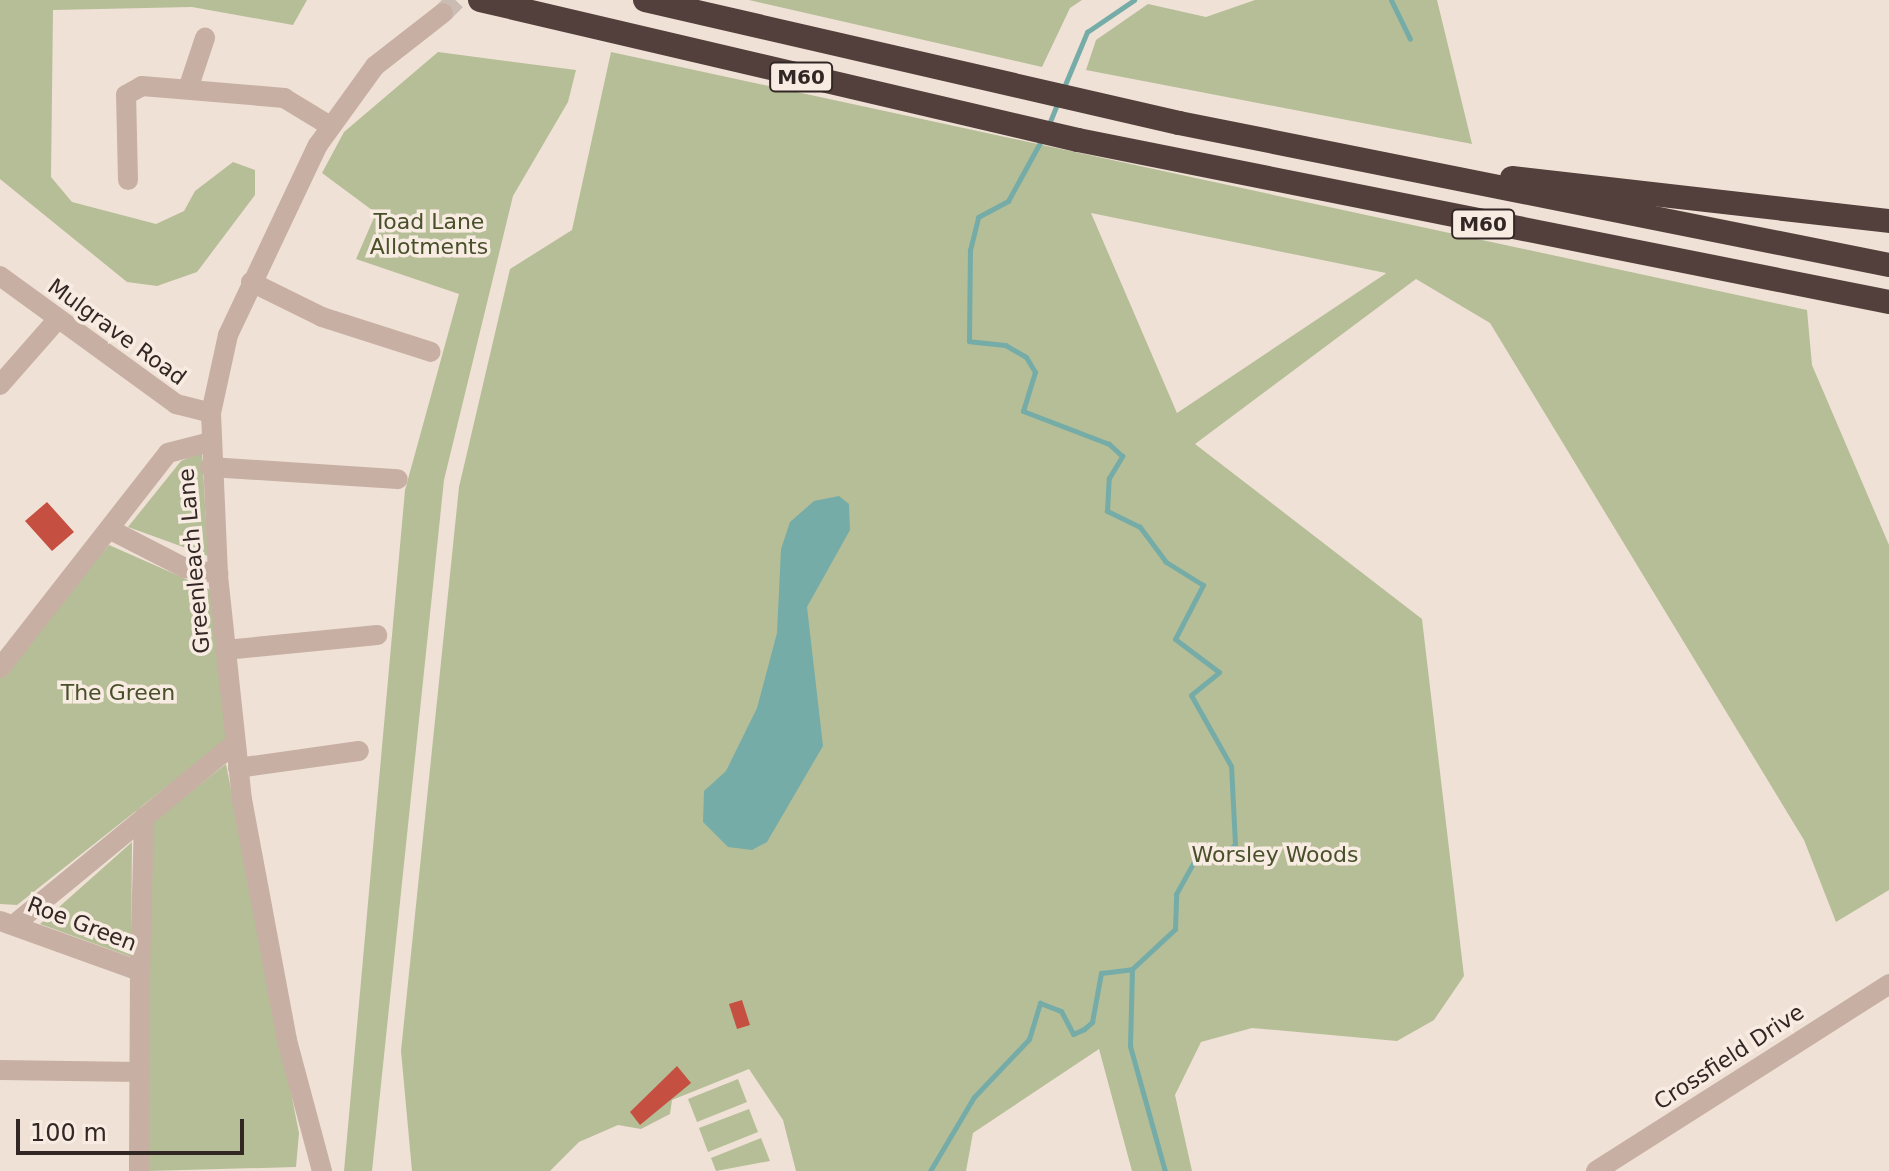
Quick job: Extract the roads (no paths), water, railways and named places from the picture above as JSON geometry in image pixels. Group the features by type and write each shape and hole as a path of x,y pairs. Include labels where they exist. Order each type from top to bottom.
{"highway":[{"name":"M60","path":"480,0 1078,140 1889,302"},
{"name":"M60","path":"645,0 993,84 1406,171 1889,265"},
{"name":"M60","path":"1406,171 1889,221"}],"street":[{"name":"Greenleach Lane","path":"316,1169 269,952 238,768 218,574 210,467 211,413 219,363 251,282 330,126 375,66 443,13"},
{"path":"189,86 205,38"},
{"path":"128,180 126,95 142,86 189,86 284,98 330,126"},
{"name":"Mulgrave Road","path":"0,276 176,404 211,413"},
{"path":"251,282 322,317 431,352"},
{"path":"0,385 57,320"},
{"path":"0,668 111,530 168,453 210,442"},
{"path":"210,467 398,479"},
{"path":"111,530 185,568 218,574"},
{"path":"225,650 377,635"},
{"path":"8,922 235,743"},
{"path":"238,768 359,751"},
{"path":"140,971 144,817"},
{"name":"Roe Green","path":"8,922 140,971 139,1171"},
{"name":"Crossfield Drive","path":"1596,1171 1889,984"},
{"path":"0,1070 140,1072"}],"water":[{"path":"839,496 849,504 850,530 807,607 823,746 767,842 752,850 728,847 703,822 704,791 726,771 757,708 777,633 781,549 790,522 814,501"}],"waterway":[{"path":"1064,87 1087,32 1134,0"},
{"path":"1391,0 1410,39"},
{"path":"1049,124 1057,104"},
{"path":"930,1171 974,1097 1029,1039 1040,1003 1061,1011 1073,1034 1084,1029 1092,1022 1101,973 1132,969 1175,929 1176,894 1194,862 1222,858 1235,844 1231,766 1191,695 1219,672 1175,639 1203,585 1166,562 1140,527 1107,511 1109,478 1122,456 1109,444 1023,411 1035,372 1026,357 1005,345 969,341 970,250 978,217 1008,201 1043,137"},
{"path":"1132,969 1130,1046 1165,1171"}],"tunnel":[{"path":"443,13 456,0"}],"park label":[{"name":"Toad Lane Allotments","path":"429,234"},
{"name":"The Green","path":"118,693"},
{"name":"Worsley Woods","path":"1275,855"}]}
